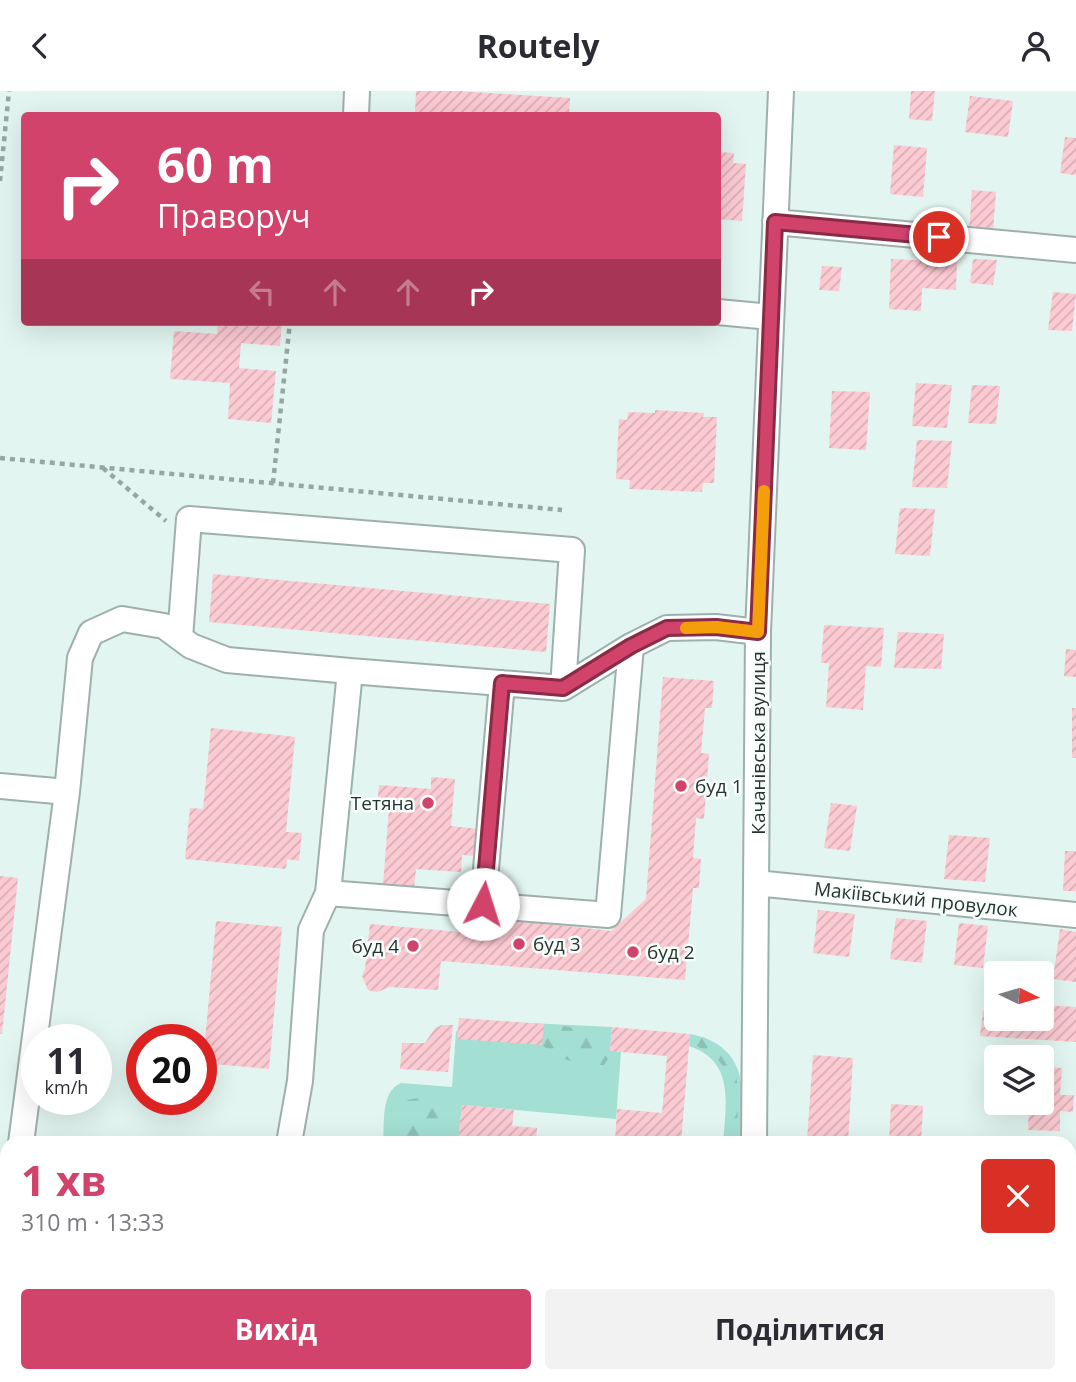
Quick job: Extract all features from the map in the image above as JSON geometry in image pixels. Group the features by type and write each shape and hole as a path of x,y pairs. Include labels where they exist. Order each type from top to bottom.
{"street":[{"path":"356,112 357,91"},
{"name":"Качанівська вулиця","path":"754,1136 758,632 781,91"},
{"path":"775,222 1076,250"},
{"path":"721,312 771,317"},
{"path":"180,638 189,519 572,550 563,688"},
{"path":"22,1136 67,792 80,658 92,633 122,619 164,626 191,646 227,660 563,688 631,646 667,628 716,627 758,632"},
{"path":"328,893 608,915 631,646"},
{"path":"290,1136 300,1081 311,930 328,893 350,671"},
{"path":"483,904 502,683"},
{"path":"0,786 67,792"},
{"name":"Макіївський провулок","path":"756,883 1076,915"}],"path":[{"path":"0,181 9,91"},
{"path":"273,483 290,326"},
{"path":"0,458 562,510"},
{"path":"102,467 175,529 190,530"}],"green space":[{"path":"466,1020 612,1027 610,1050 621,1052 616,1119 462,1105 459,1136 383,1136 385,1109 394,1087 401,1083 452,1087 456,1032"},
{"path":"560,1025 591,1032 606,1040 608,1059 604,1065 571,1061 542,1045 543,1035"},
{"path":"690,1034 710,1040 724,1049 733,1061 742,1090 740,1136 723,1136 726,1099 721,1073 704,1053 689,1046"},
{"path":"703,1037 724,1050 732,1063 738,1085 736,1136 728,1136 731,1100 724,1069 718,1060 694,1044"},
{"path":"424,1097 443,1100 442,1118 431,1136 399,1136 402,1101"}],"building":[{"path":"416,91 570,98 569,112 415,112"},
{"path":"911,91 935,91 932,121 909,119"},
{"path":"970,96 1013,101 1008,137 965,132"},
{"path":"1065,137 1076,138 1076,175 1060,173"},
{"path":"894,145 927,148 923,197 890,194"},
{"path":"721,152 734,153 733,163 746,164 742,221 721,219"},
{"path":"972,190 996,192 993,231 969,230"},
{"path":"891,259 957,262 956,290 922,288 921,311 889,309"},
{"path":"973,259 997,260 993,285 970,283"},
{"path":"822,266 842,267 839,291 819,290"},
{"path":"1053,292 1076,294 1072,331 1048,330"},
{"path":"218,326 282,326 280,346 241,343 239,368 276,371 271,423 228,419 230,383 170,379 174,331 217,334"},
{"path":"916,383 952,385 947,428 912,426"},
{"path":"972,385 1000,386 996,424 968,423"},
{"path":"832,391 870,392 866,450 829,448"},
{"path":"655,410 704,413 703,417 717,417 714,483 703,483 702,492 629,489 630,480 616,479 619,419 627,420 628,412 655,413"},
{"path":"917,440 952,441 947,488 912,487"},
{"path":"900,508 935,509 930,556 895,554"},
{"path":"213,574 550,604 546,652 209,622"},
{"path":"824,625 884,628 881,667 866,666 863,710 826,707 829,663 821,663"},
{"path":"898,632 944,634 941,669 894,668"},
{"path":"1066,649 1076,650 1076,677 1064,676"},
{"path":"663,677 714,681 712,708 705,708 701,753 709,754 704,819 696,818 693,858 701,859 699,888 693,888 685,980 441,961 438,990 390,987 377,992 368,990 362,976 370,924 460,932 462,914 611,931 646,899"},
{"path":"1072,708 1076,708 1076,758 1072,758"},
{"path":"211,728 295,737 286,832 302,833 299,861 287,859 286,869 185,859 190,808 203,809"},
{"path":"431,777 455,779 451,826 479,829 477,856 462,855 461,872 416,869 414,887 383,885 389,809 377,808 379,785 431,789"},
{"path":"831,803 857,806 850,851 824,848"},
{"path":"949,835 990,838 985,882 944,879"},
{"path":"1065,851 1076,851 1076,891 1063,891"},
{"path":"0,876 18,878 2,1034 0,1034"},
{"path":"818,910 855,914 849,957 813,953"},
{"path":"896,918 927,921 922,963 890,959"},
{"path":"216,921 282,927 269,1069 217,1064 217,1024 207,1024"},
{"path":"959,923 988,926 983,968 954,965"},
{"path":"1060,929 1076,932 1076,982 1054,979"},
{"path":"1054,1006 1076,1007 1076,1042 980,1036 983,1010 984,1031 1054,1031"},
{"path":"459,1018 544,1024 542,1045 457,1039"},
{"path":"453,1025 448,1072 400,1069 402,1043 425,1043 435,1028"},
{"path":"612,1027 690,1034 682,1136 615,1136 617,1109 662,1113 667,1056 610,1051"},
{"path":"813,1055 853,1058 848,1136 807,1136"},
{"path":"1054,1068 1062,1068 1060,1095 1074,1095 1073,1112 1060,1111 1060,1131 1028,1130 1029,1115 1054,1115"},
{"path":"891,1104 923,1106 921,1136 889,1136"},
{"path":"462,1105 514,1110 512,1126 537,1128 536,1136 459,1136"}],"slow traffic":[{"path":"686,628 716,627 758,632 764,491"}],"place":[{"name":"буд 1","path":"681,786"},
{"name":"Тетяна","path":"428,803"},
{"name":"буд 3","path":"519,944"},
{"name":"буд 4","path":"413,946"},
{"name":"буд 2","path":"633,952"}],"route":[{"path":"483,904 502,683 563,688 631,646 667,628 716,627 758,632 775,222 939,237"}]}
